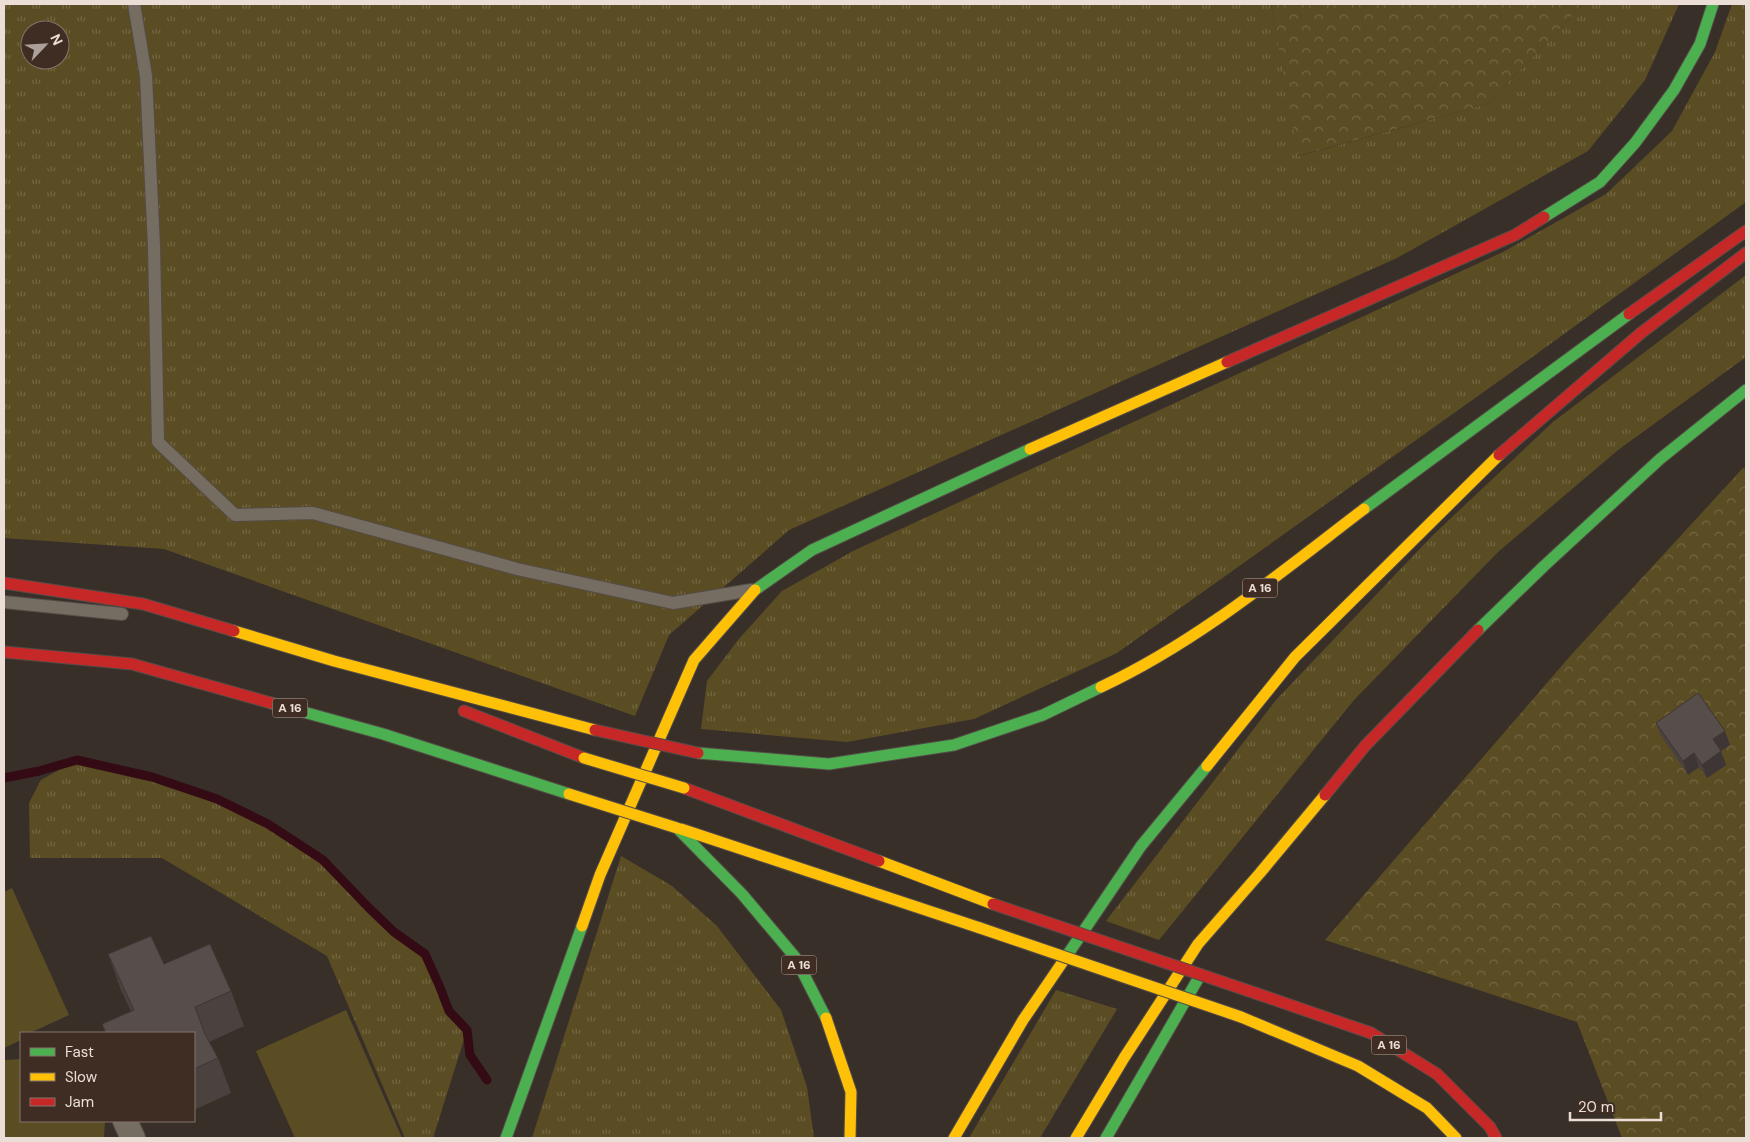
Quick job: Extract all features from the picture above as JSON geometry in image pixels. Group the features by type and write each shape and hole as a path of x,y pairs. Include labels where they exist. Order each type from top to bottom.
{"main road":[{"path":"506,1138 600,876 694,660 756,589 820,546 1067,432 1515,236 1600,182 1635,143 1678,83 1700,44 1713,4"},
{"name":"A 16","path":"4,583 143,604 334,661 595,730 698,754 829,764 954,745 1043,715 1127,675 1224,615 1609,328 1746,231"},
{"path":"954,1138 1023,1020 1141,846 1295,657 1506,448 1641,333 1746,253"},
{"path":"1076,1138 1124,1058 1198,944 1260,873 1365,746 1455,652 1544,566 1660,459 1746,390"},
{"name":"A 16","path":"4,651 132,664 383,734 980,928 1241,1017 1358,1066 1427,1108 1456,1138"},
{"name":"A 16","path":"334,661 436,700"},
{"name":"A 16","path":"455,707 584,758 684,788 993,904 1371,1034 1437,1074 1490,1127 1496,1138"},
{"name":"A 16","path":"677,828 742,894 794,957 826,1018 851,1092 850,1138"},
{"path":"1230,924 1260,873"},
{"path":"1106,1138 1206,967"}],"street":[{"path":"125,1122 133,1138"}],"lane":[{"path":"134,4 146,76 154,247 158,442 235,516 313,512 517,569 673,603 756,589"},
{"path":"4,602 206,623"}],"green space":[{"path":"4,4 1271,4 1299,156 1487,104 1584,4 1679,4 1645,80 1588,151 1397,258 789,530 669,635 635,716 164,549 4,538"},
{"path":"1271,4 1584,4 1487,104 1298,156"},
{"path":"1732,4 1746,4 1746,202 1506,376 1117,653 974,719 847,742 701,729 707,681 738,640 782,591 853,551 1503,252 1606,194 1672,131 1715,52"},
{"path":"1746,275 1746,357 1618,450 1498,552 1354,700 1159,940 1106,921 1276,700 1432,536 1553,422"},
{"path":"1743,468 1746,469 1746,1138 1622,1138 1577,1022 1325,940 1572,654"},
{"path":"77,760 118,769 184,788 242,812 300,845 389,927 425,954 449,1011 467,1030 433,1138 405,1138 327,956 162,858 30,858 29,803 41,780"},
{"path":"621,856 672,886 717,926 781,1010 807,1087 814,1138 532,1138"},
{"path":"12,888 69,1015 32,1032 20,1032 20,1040 4,1048 4,892"},
{"path":"1056,990 1117,1009 1040,1138 969,1138"},
{"path":"346,1010 402,1138 295,1138 256,1051"},
{"path":"20,1059 20,1122 105,1122 104,1138 4,1138 4,1060"}],"building":[{"path":"1698,693 1725,731 1713,739 1721,751 1702,765 1694,753 1683,761 1656,723"},
{"path":"151,936 164,964 210,944 231,991 195,1007 205,1034 218,1058 195,1069 195,1032 106,1032 102,1024 134,1010 108,954"}],"waterway":[{"path":"4,778 39,771 77,760 152,777 217,799 268,824 323,860 394,932 425,954 449,1011 467,1030 470,1055 487,1080"}],"traffic: fast":[{"path":"1544,217 1600,182 1635,143 1674,90 1700,44 1713,4"},
{"path":"1364,509 1629,314"},
{"path":"1478,630 1660,459 1746,390"},
{"path":"755,590 812,550 1030,449"},
{"path":"698,753 829,764 954,745 1043,715 1101,687"},
{"path":"271,703 383,734 569,794"},
{"path":"1066,957 1141,846 1207,766"},
{"path":"677,828 742,894 795,957 826,1018"},
{"path":"506,1138 582,926"},
{"path":"1106,1138 1198,979"}],"traffic: slow":[{"path":"1030,449 1227,362"},
{"path":"1207,766 1295,657 1499,455"},
{"path":"1101,687 1171,649 1204,628 1269,582 1364,509"},
{"path":"582,926 600,875 694,660 755,590"},
{"path":"234,631 334,661 595,730"},
{"path":"584,758 684,788"},
{"path":"569,794 677,828"},
{"path":"1076,1138 1124,1058 1198,944 1325,795"},
{"path":"681,829 980,928"},
{"path":"879,861 993,904"},
{"path":"980,928 1241,1017"},
{"path":"954,1138 1023,1020 1066,957"},
{"path":"1241,1017 1358,1066 1427,1108 1456,1138"},
{"path":"826,1018 851,1092 850,1138"}],"traffic: jam":[{"path":"1227,362 1515,235 1544,217"},
{"path":"1629,314 1746,231"},
{"path":"1499,455 1641,333 1746,253"},
{"path":"4,583 143,604 234,631"},
{"path":"1325,795 1365,746 1478,630"},
{"path":"4,652 132,664 271,703"},
{"path":"464,711 584,758"},
{"path":"595,730 698,753"},
{"path":"684,788 879,861"},
{"path":"993,904 1255,993"},
{"path":"1255,993 1371,1033 1437,1074 1490,1127 1496,1138"}]}
